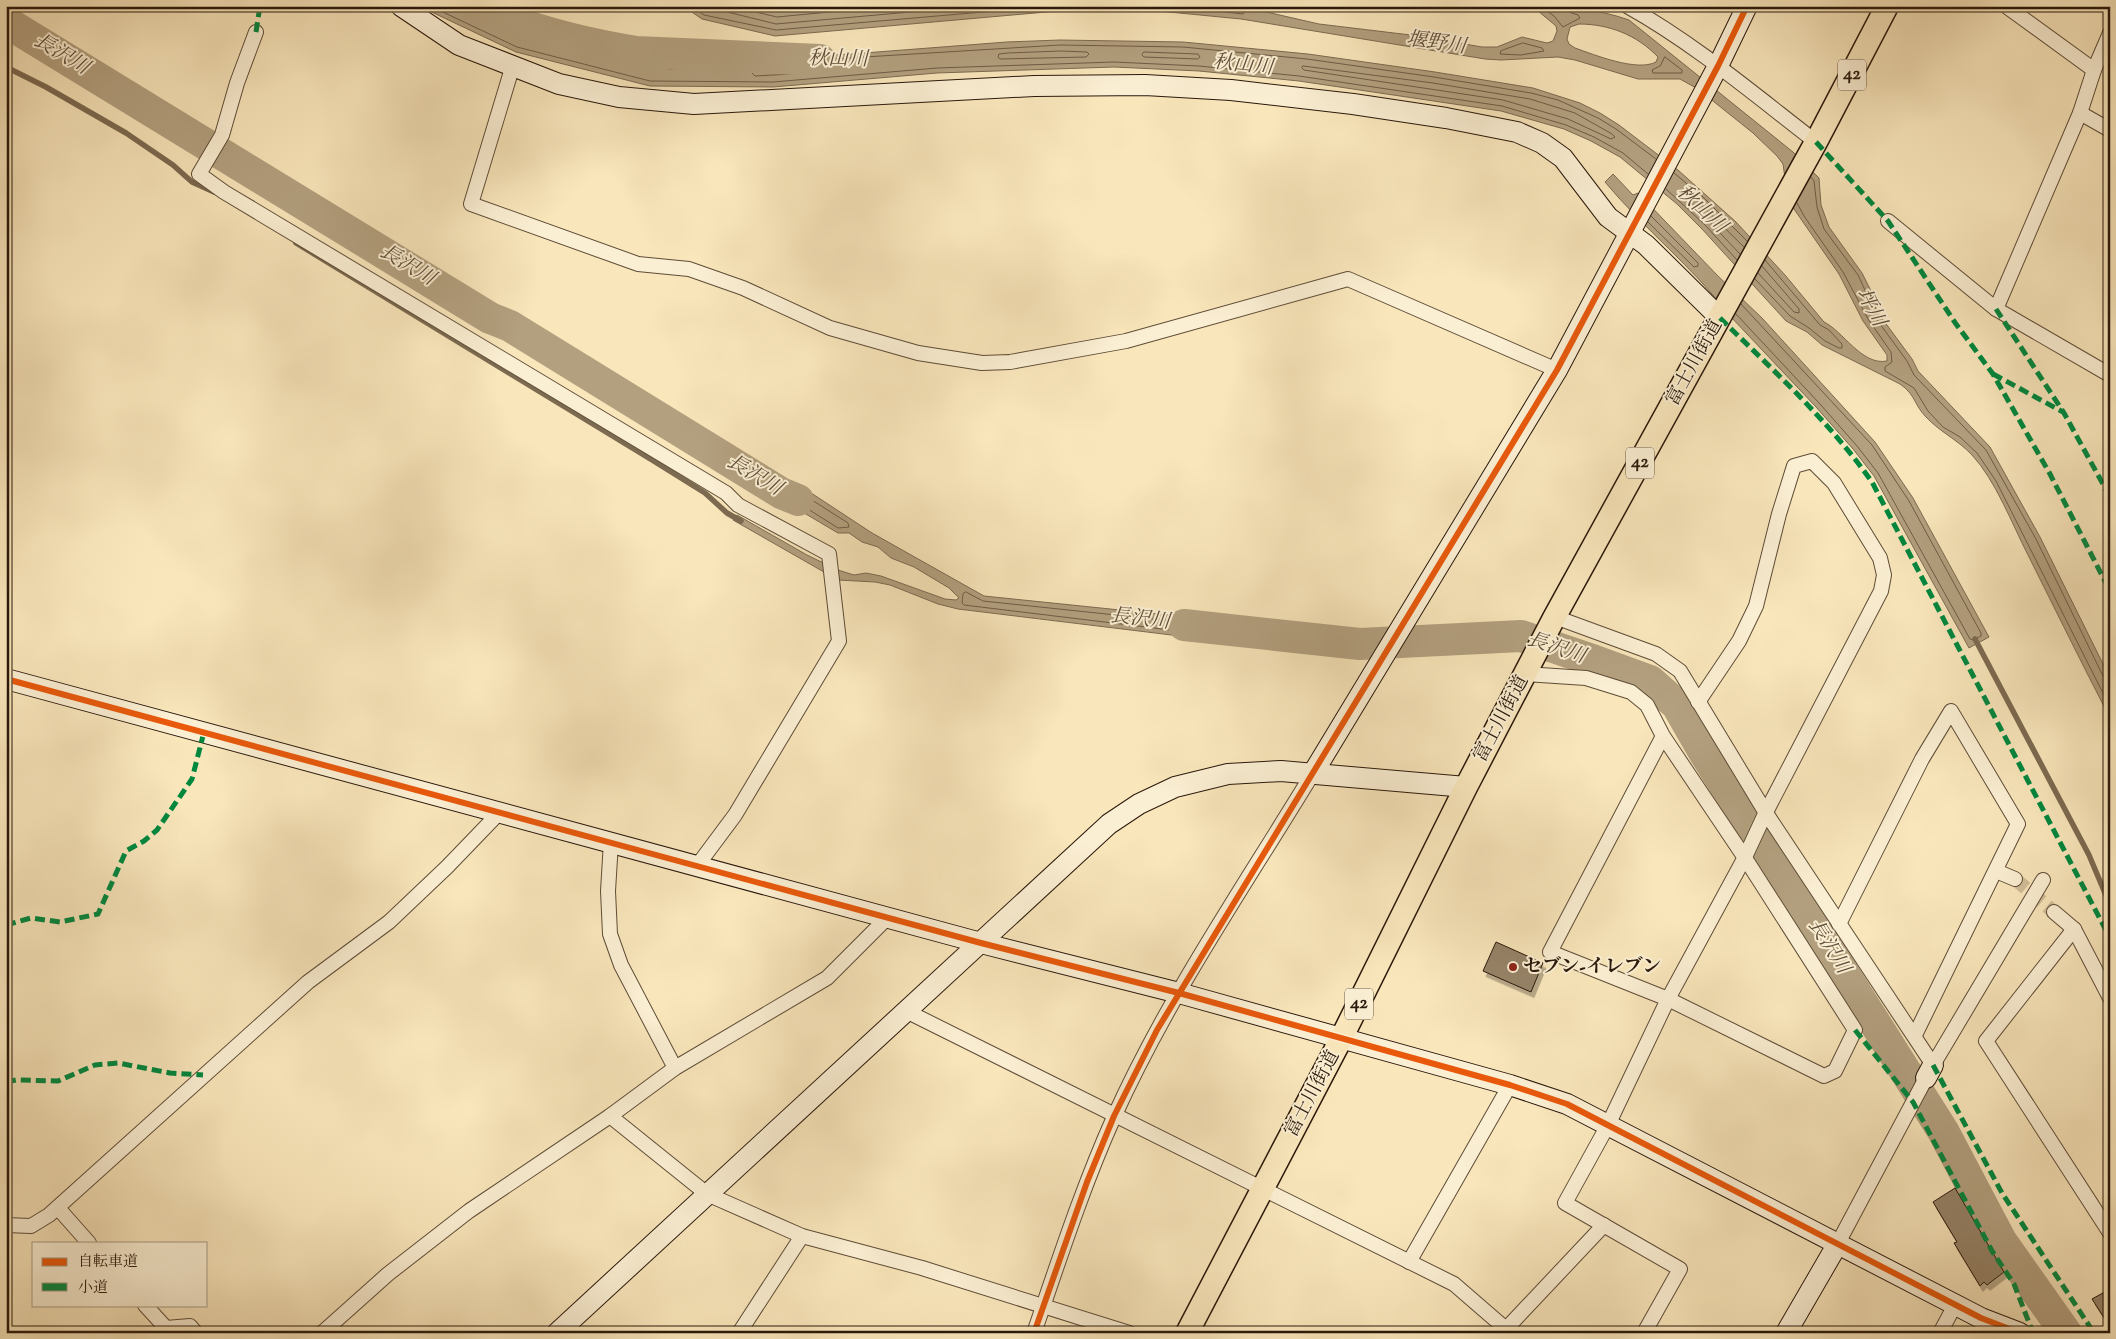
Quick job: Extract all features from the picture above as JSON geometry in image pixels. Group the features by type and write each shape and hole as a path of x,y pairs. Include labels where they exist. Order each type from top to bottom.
{"main road":[{"name":"富士川街道","path":"1187,1333 1341,1039 1466,787 1554,618 1723,313 1887,6"}],"street":[{"path":"401,6 459,45 559,84 619,97 694,104 1034,86 1146,86 1231,90 1446,118 1517,132 1542,143 1563,158 1608,217 1632,226 1678,276 1723,313"},
{"path":"1627,6 1663,27 1718,66 1816,142"},
{"path":"1034,1333 1087,1182 1114,1116 1157,1030 1557,370 1718,66 1747,6"},
{"path":"2006,6 2094,70"},
{"path":"256,32 237,83 222,135 199,174 224,192 726,493 738,505 829,554 839,640 735,816 697,866"},
{"path":"1996,309 2080,113 2094,70 2110,33"},
{"path":"513,66 471,204 638,264 689,269 734,284 830,328 918,353 982,363 1010,362 1126,341 1348,280 1557,370"},
{"path":"2080,113 2110,130"},
{"path":"1888,221 1996,309 2110,374"},
{"path":"1644,1333 1680,1270 1565,1202 1608,1125 1668,1000 1745,857 1881,592 1884,575 1880,558 1834,483 1812,461 1794,466 1779,514 1756,606 1739,641 1698,702"},
{"path":"1554,618 1656,654 1680,671 1766,813 1915,1036 1929,1072"},
{"path":"1525,674 1586,678 1630,692 1647,705 1663,736 1745,857 1855,1030 1835,1071 1824,1076 1668,1000 1550,952 1663,736"},
{"path":"6,679 887,918 1179,993 1510,1085 1567,1104 1981,1318 2020,1333"},
{"path":"1839,924 1922,759 1951,711 2018,824 1915,1036"},
{"path":"557,1333 1110,824 1138,804 1175,787 1228,774 1281,771 1466,787"},
{"path":"6,1225 31,1226 58,1208 308,982 389,922 447,868 500,812"},
{"path":"611,842 608,891 610,934 621,965 675,1068"},
{"path":"1996,871 2015,879"},
{"path":"1786,1333 1837,1245 1929,1072 2043,880"},
{"path":"2054,912 2074,930 2110,998"},
{"path":"322,1333 388,1274 469,1211 610,1116 675,1068 827,978 887,918"},
{"path":"2074,930 1986,1041 2110,1233"},
{"path":"906,1011 1454,1284 1505,1332 1604,1225"},
{"path":"1409,1262 1510,1085"},
{"path":"610,1116 706,1194 802,1236 922,1268 1129,1333"},
{"path":"58,1208 88,1242"},
{"path":"739,1333 802,1236"},
{"path":"1940,1333 1956,1305"},
{"path":"147,1306 166,1328 190,1326 196,1333"}],"water":[{"path":"419,6 461,6 521,35 669,64 851,54 1007,42 1060,40 1183,42 1308,54 1533,88 1580,103 1600,113 1619,125 1678,170 1736,222 1785,275 1824,322 1869,358 1887,361 1887,355 1863,321 1839,274 1794,209 1786,185 1783,164 1753,133 1698,89 1680,79 1638,79 1575,60 1558,57 1485,59 1241,19 1138,9 1069,10 775,36 702,19 683,6 1240,6 1319,24 1419,36 1482,47 1497,47 1522,37 1547,43 1553,41 1557,31 1556,26 1532,6 1581,9 1629,20 1793,152 1819,178 1821,205 1829,227 1862,273 1870,289 1873,303 1881,317 1912,359 1918,371 1990,447 2040,537 2110,678 2110,718 2003,503 1989,477 1972,455 1926,417 1909,392 1900,384 1822,345 1807,332 1786,321 1677,204 1620,157 1564,129 1501,111 1299,81 1199,71 1114,67 937,73 773,87 650,86 516,52","holes":["1579,24 1612,29 1632,37 1658,57 1656,62 1648,65 1627,64 1593,55 1569,44 1567,39 1570,27"]},
{"path":"1613,174 1633,195 1638,193 1718,276 1762,318 1875,442 1913,498 1989,637 1969,648 1874,476 1816,407 1730,316 1716,298 1605,182"},
{"path":"762,474 793,489 802,487 872,533 984,596 1227,621 1229,642 958,609 938,604 890,585 875,582 838,580 733,520 737,515 807,555 838,570 854,575 866,573 881,576 945,599 956,600 959,598 949,588 914,567 891,558 878,547 862,542 849,533 838,533 755,484"}],"building":[{"path":"1496,942 1543,963 1531,992 1483,971"},
{"path":"1955,1188 2004,1272 1987,1285 1984,1282 1980,1286 1954,1243 1957,1242 1933,1202"},
{"path":"2110,1289 2110,1327 2092,1299"}],"waterway":[{"name":"秋山川","path":"474,6 513,22 553,34 636,52 820,60"},
{"name":"長沢川","path":"6,22 490,318 510,326 781,493 798,500"},
{"path":"6,67 46,87 126,133 173,165 192,182 214,192"},
{"path":"296,243 705,493 727,513 741,521"},
{"name":"長沢川","path":"1184,625 1360,644 1521,636 1650,681 1677,705 1704,752 1943,1131 2001,1241 2066,1333"},
{"path":"1975,639 2089,855 2110,905"}],"tunnel":[{"path":"2015,879 2054,912"}],"marked path":[{"path":"256,32 260,6"},
{"path":"1816,142 1888,221 1956,324 1993,374 2050,474 2110,591"},
{"path":"1996,309 2064,413 2110,497"},
{"path":"1720,318 1819,417 1872,482 2110,938"},
{"path":"1993,374 2063,412"},
{"path":"6,925 31,918 60,922 98,914 126,851 144,841 157,830 192,779 204,732"},
{"path":"1855,1030 1913,1102 1992,1251 2014,1284 2033,1333"},
{"path":"6,1082 16,1080 58,1081 95,1065 118,1063 170,1073 203,1075"},
{"path":"1933,1065 2002,1193 2094,1333"}],"cycle path":[{"path":"1034,1333 1087,1182 1114,1116 1157,1030 1557,370 1718,66 1747,6"},
{"path":"6,679 981,943 1179,993 1510,1085 1567,1104 1981,1318 2020,1333"}],"place":[{"name":"セブン-イレブン","path":"1513,967"}],"water label":[{"name":"堰野川","path":"1436,44"},
{"name":"坪川","path":"1870,308"}]}
